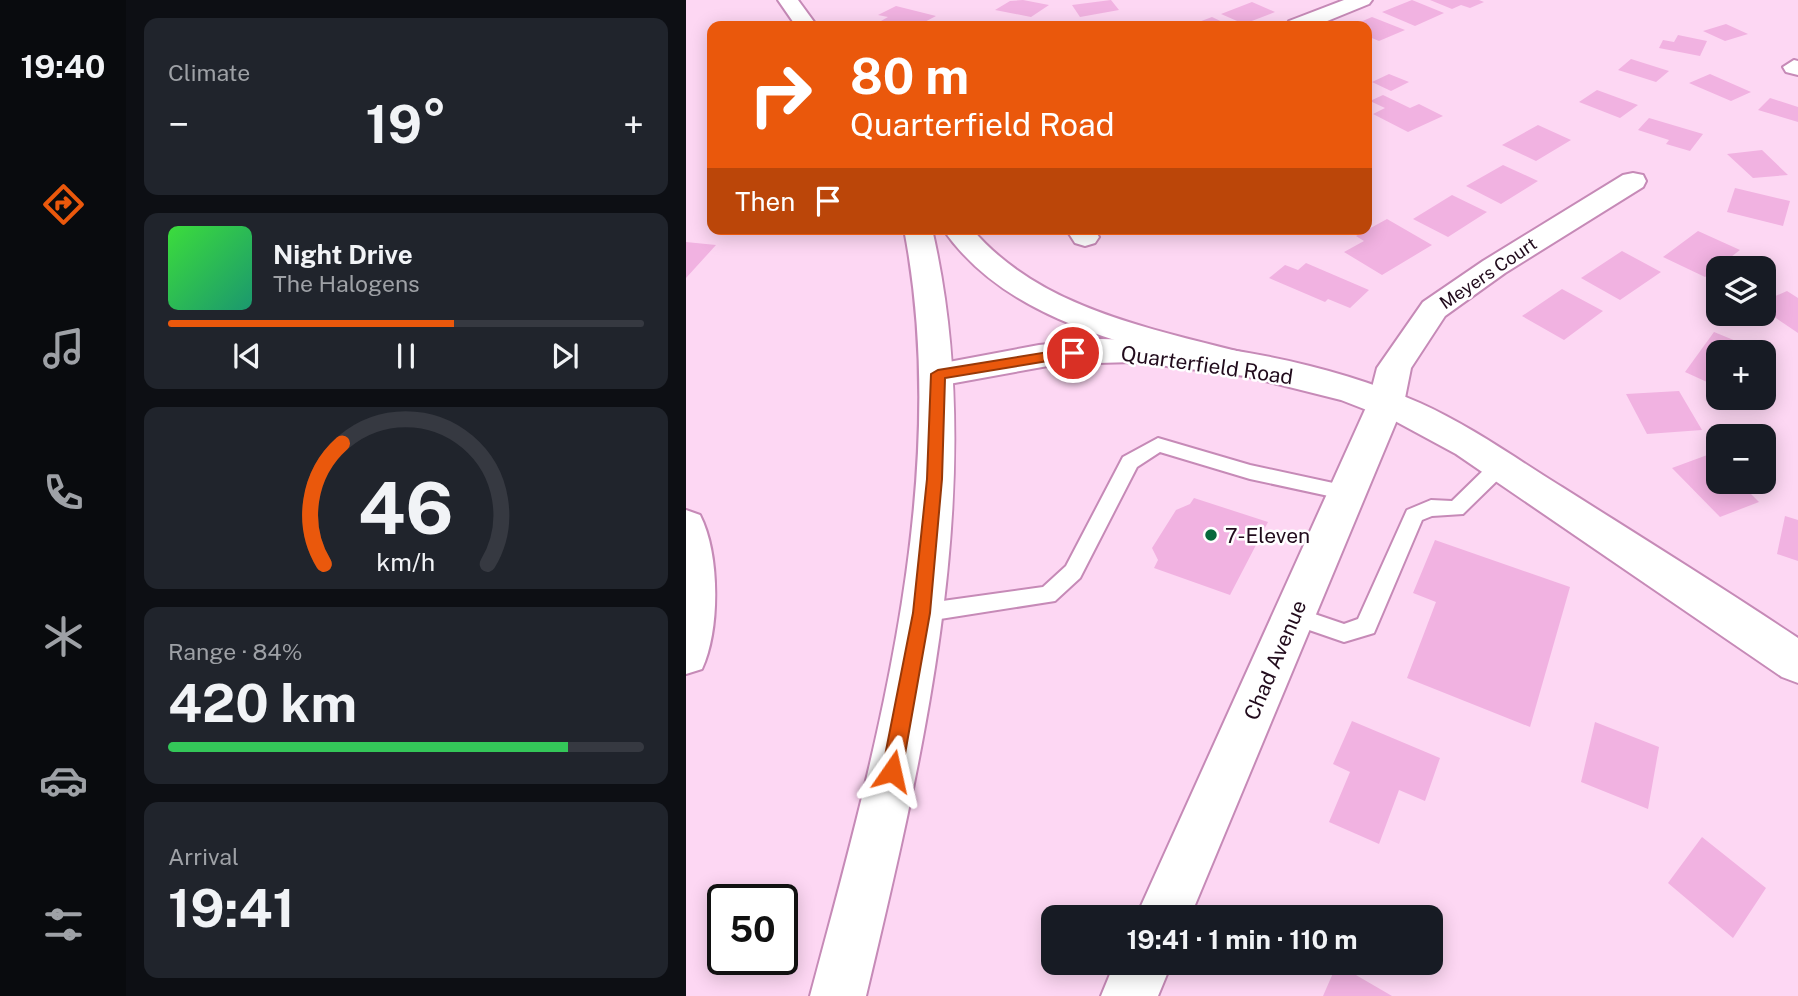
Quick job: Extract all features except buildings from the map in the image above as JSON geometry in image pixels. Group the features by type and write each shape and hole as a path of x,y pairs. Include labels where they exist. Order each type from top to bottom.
{"street":[{"path":"788,0 803,21"},
{"path":"1310,21 1362,0"},
{"name":"Meyers Court","path":"1386,404 1394,368 1413,336 1434,309 1494,267 1633,181"},
{"path":"838,996 882,824 921,613 934,479 938,374 934,309 919,235"},
{"path":"962,235 978,256 1001,277 1027,292 1127,330 1255,368"},
{"name":"Quarterfield Road","path":"938,374 1047,355 1100,350 1171,355 1255,368 1386,404 1448,433 1646,559 1798,663"},
{"name":"Chad Avenue","path":"1168,905 1386,404"},
{"path":"686,526 692,546 694,605 686,655"},
{"path":"1129,996 1138,975"}],"lane":[{"path":"921,613 1048,595 1073,572 1130,462 1158,445 1250,471 1347,493"},
{"path":"1294,616 1344,633 1366,626 1414,515 1431,508 1456,509 1500,466"}],"place":[{"name":"7-Eleven","path":"1211,535"}],"route":[{"path":"892,771 921,613 934,479 938,374 1073,353"}]}
